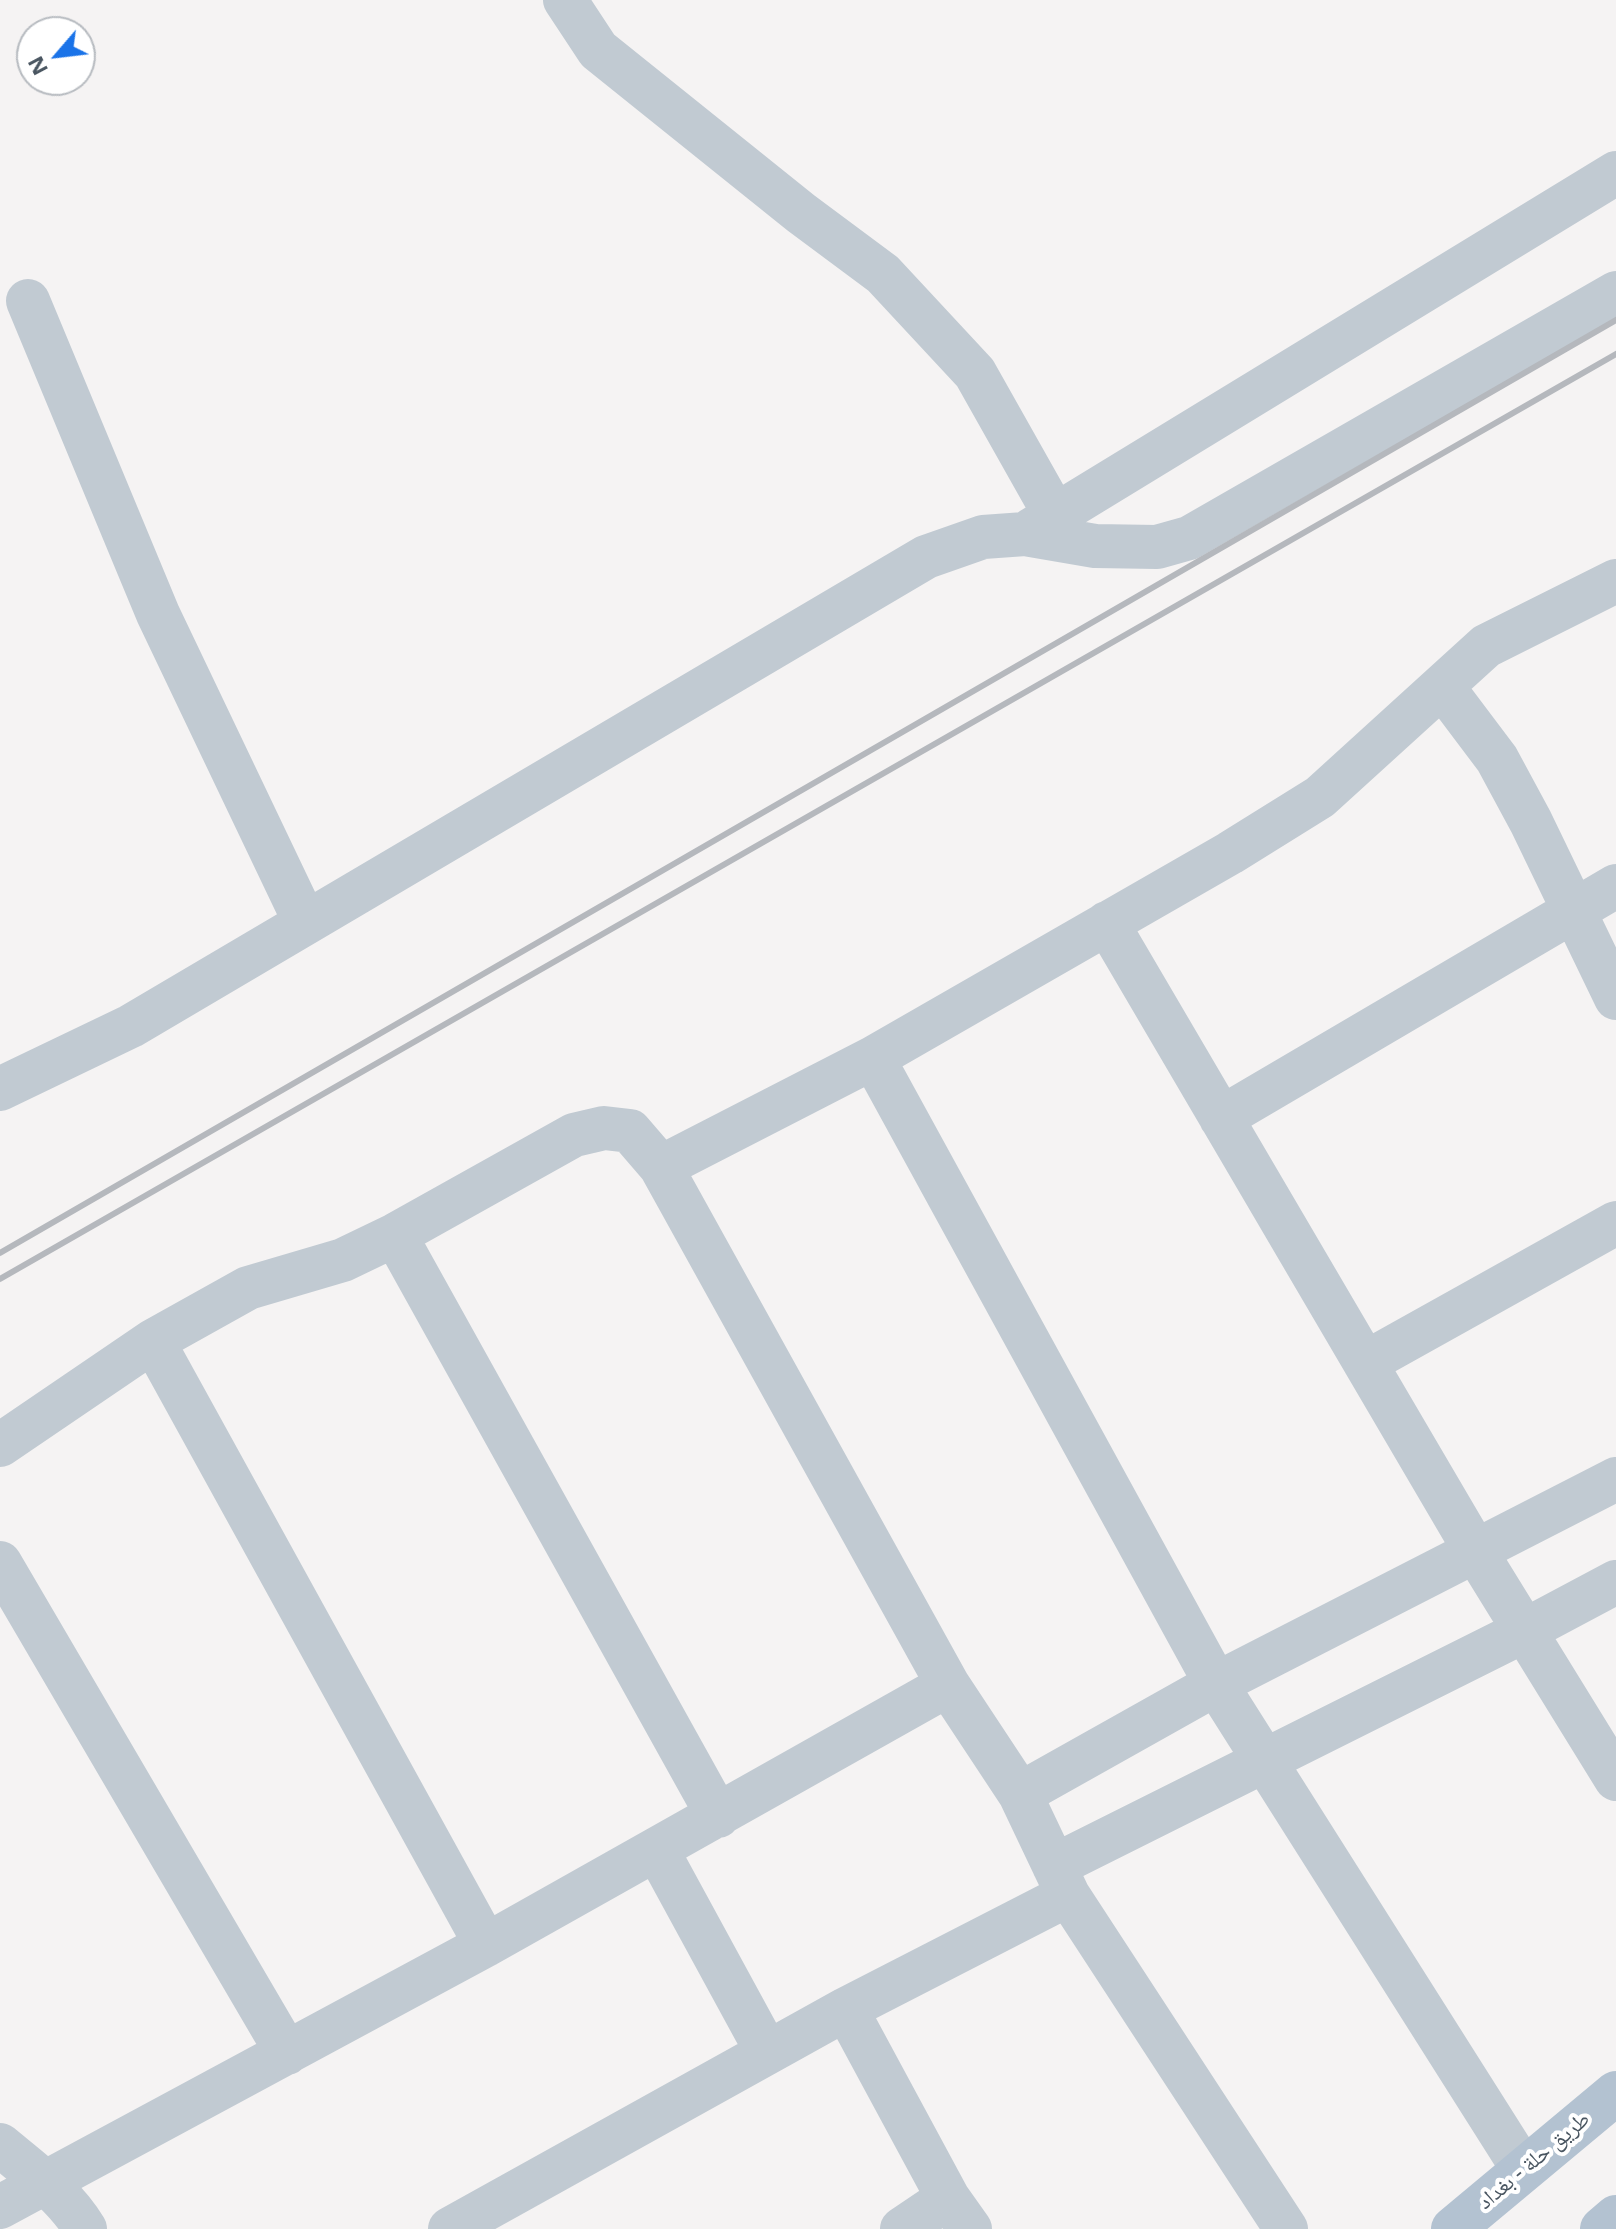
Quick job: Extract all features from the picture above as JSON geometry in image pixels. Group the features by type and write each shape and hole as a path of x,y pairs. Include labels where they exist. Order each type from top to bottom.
{"main road":[{"name":"طريق حلة - بغداد","path":"1453,2229 1616,2093"},
{"path":"1602,2229 1616,2217"}],"street":[{"path":"565,0 598,50 801,213 883,274 975,373 1040,525 1095,546 1157,547 1189,538 1616,293"},
{"path":"0,1089 131,1026 926,557 983,537 1040,525 1616,173"},
{"path":"28,301 158,614 305,922"},
{"path":"661,1167 873,1058 1230,853 1320,797 1486,646 1616,581"},
{"path":"1442,686 1497,759 1616,998"},
{"path":"1221,1118 1616,886"},
{"path":"1107,923 1476,1552 1616,1779"},
{"path":"873,1058 1216,1684 1523,2169"},
{"path":"0,1445 153,1341 248,1288 343,1260 395,1235 574,1135 604,1128 630,1131 661,1167 948,1685 1020,1794 1061,1880 1286,2229"},
{"path":"1365,1363 1616,1223"},
{"path":"395,1235 718,1816"},
{"path":"153,1341 486,1945"},
{"path":"1020,1794 1216,1684 1616,1479"},
{"path":"0,1563 287,2053"},
{"path":"450,2229 846,2009 1265,1761 1616,1582"},
{"path":"3,2210 46,2183 657,1850 948,1685"},
{"path":"657,1850 767,2052"},
{"path":"846,2009 959,2214 902,2229"},
{"path":"0,2145 46,2183 85,2229"}],"railway":[{"path":"0,1253 1616,320"},
{"path":"0,1279 1616,354"}]}
